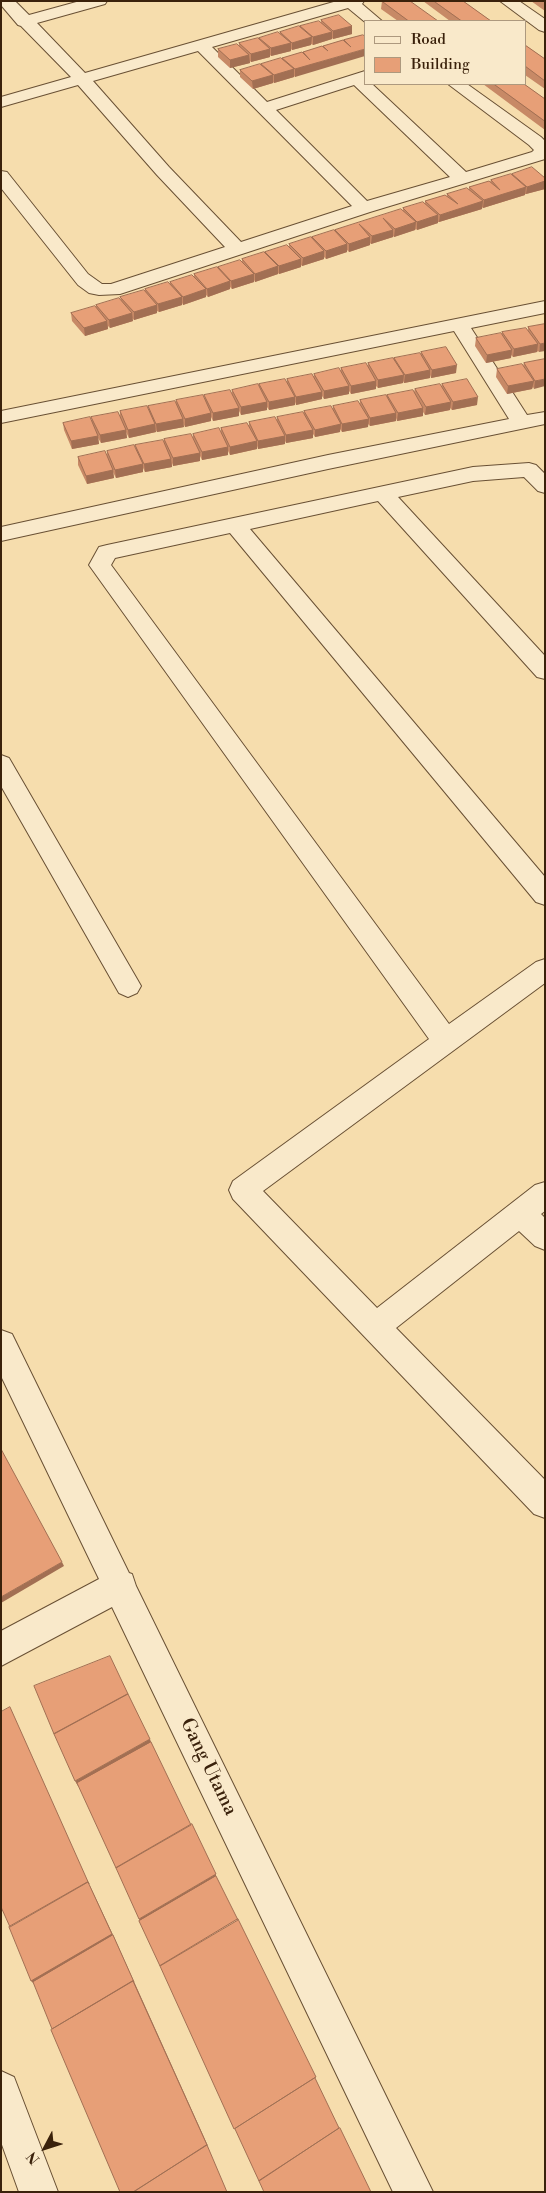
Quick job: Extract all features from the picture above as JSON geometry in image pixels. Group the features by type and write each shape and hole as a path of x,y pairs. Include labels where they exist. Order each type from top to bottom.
{"street":[{"path":"6,1 24,22 82,79 163,171 238,250"},
{"path":"24,22 99,1"},
{"path":"508,1 545,27"},
{"path":"1,102 354,2 373,20"},
{"path":"202,46 364,208"},
{"path":"265,108 361,77"},
{"path":"369,85 462,178"},
{"path":"1,176 81,278 87,284 99,290 113,290 364,208 538,156 543,149 535,141 457,85"},
{"path":"1,417 545,307"},
{"path":"459,324 522,422"},
{"path":"1,534 328,462 545,418"},
{"path":"446,1041 100,565 107,552 473,474 529,470 545,486"},
{"path":"382,493 545,671"},
{"path":"235,525 545,895"},
{"path":"1,764 128,986"},
{"path":"545,969 243,1190 545,1503"},
{"path":"375,1327 545,1194"},
{"path":"520,1213 545,1237"},
{"name":"Gang Utama","path":"1,1344 414,2192"},
{"path":"1,1648 120,1585"},
{"path":"1,2090 39,2192"}],"building":[{"path":"382,1 410,1 437,20 408,20"},
{"path":"434,1 463,1 490,20 461,20"},
{"path":"339,15 352,26 333,31 321,20"},
{"path":"319,21 332,32 313,37 300,26"},
{"path":"299,26 312,37 292,43 280,32"},
{"path":"278,32 291,43 271,48 259,38"},
{"path":"363,35 364,49 295,69 282,58 302,52 310,60 303,52 322,46 328,51 323,46 343,40 351,47 344,40"},
{"path":"258,38 270,49 251,54 239,43"},
{"path":"237,44 249,55 230,60 218,49"},
{"path":"526,46 545,59 545,81 526,67"},
{"path":"281,58 294,69 274,75 261,64"},
{"path":"260,64 273,75 252,81 240,70"},
{"path":"495,85 525,85 545,99 545,121"},
{"path":"532,167 545,178 545,181 527,187 512,174"},
{"path":"511,174 526,187 484,200 469,187 489,181 500,190 491,180"},
{"path":"467,188 483,201 440,215 425,201 445,195 458,204 447,194"},
{"path":"423,202 438,215 417,222 403,208"},
{"path":"401,209 416,222 395,229 383,218 393,230 372,236 359,224 370,237 349,244 335,230"},
{"path":"334,230 347,244 326,251 312,237"},
{"path":"311,237 324,251 303,258 289,244"},
{"path":"287,245 301,259 279,266 265,252"},
{"path":"264,252 278,266 255,274 242,259"},
{"path":"240,260 254,274 231,281 218,267"},
{"path":"217,267 230,281 207,289 194,274"},
{"path":"192,275 206,289 183,297 170,282"},
{"path":"168,282 182,297 158,304 145,289"},
{"path":"144,290 157,305 134,312 120,297"},
{"path":"119,298 132,313 109,320 96,305"},
{"path":"95,306 107,321 84,328 71,313"},
{"path":"545,324 545,343 540,344 528,327"},
{"path":"526,328 538,344 514,349 502,332"},
{"path":"501,333 512,350 487,355 476,338"},
{"path":"446,347 457,365 432,370 421,352"},
{"path":"420,353 430,370 405,375 394,358"},
{"path":"393,358 404,375 378,380 368,363"},
{"path":"545,359 545,379 535,381 524,363"},
{"path":"366,363 376,381 351,386 341,368"},
{"path":"522,364 534,381 508,386 497,369"},
{"path":"339,368 349,386 324,391 314,374"},
{"path":"312,374 322,392 296,397 287,379"},
{"path":"285,379 295,397 269,402 259,384"},
{"path":"467,379 478,397 453,402 442,384"},
{"path":"258,384 267,402 241,407 232,390"},
{"path":"440,384 451,402 426,407 415,389"},
{"path":"230,390 239,408 213,413 204,395"},
{"path":"413,390 423,408 398,413 387,395"},
{"path":"203,395 211,413 185,419 176,400"},
{"path":"386,395 396,413 370,418 360,400"},
{"path":"175,401 183,419 156,424 148,406"},
{"path":"358,401 369,419 342,424 333,406"},
{"path":"147,406 155,424 128,430 120,411"},
{"path":"331,406 341,424 315,430 304,411"},
{"path":"118,412 126,430 100,435 91,417"},
{"path":"303,412 313,430 286,435 277,417"},
{"path":"90,417 98,436 71,441 63,423"},
{"path":"275,417 285,436 258,441 249,422"},
{"path":"247,423 257,441 230,447 221,428"},
{"path":"219,428 228,447 202,452 193,434"},
{"path":"191,434 200,453 173,458 164,439"},
{"path":"163,440 171,459 144,464 135,445"},
{"path":"134,445 143,464 115,470 107,451"},
{"path":"105,451 113,470 86,476 78,457"},
{"path":"1,1449 62,1562 1,1597"},
{"path":"110,1656 128,1694 54,1734 34,1686"},
{"path":"128,1694 150,1739 75,1781 54,1734"},
{"path":"10,1707 89,1884 88,1882 10,1927 1,1907 1,1712"},
{"path":"151,1742 191,1825 116,1868 77,1783"},
{"path":"192,1824 216,1874 139,1919 116,1868"},
{"path":"216,1876 238,1920 160,1966 139,1921"},
{"path":"88,1882 112,1934 31,1981 9,1927"},
{"path":"238,1919 316,2077 234,2129 160,1966"},
{"path":"113,1935 134,1982 52,2029 33,1982"},
{"path":"133,1981 207,2145 133,2192 120,2192 51,2030"},
{"path":"315,2078 339,2128 259,2181 235,2129"},
{"path":"340,2128 371,2192 264,2192 259,2181"},
{"path":"207,2145 227,2192 134,2192"}]}
